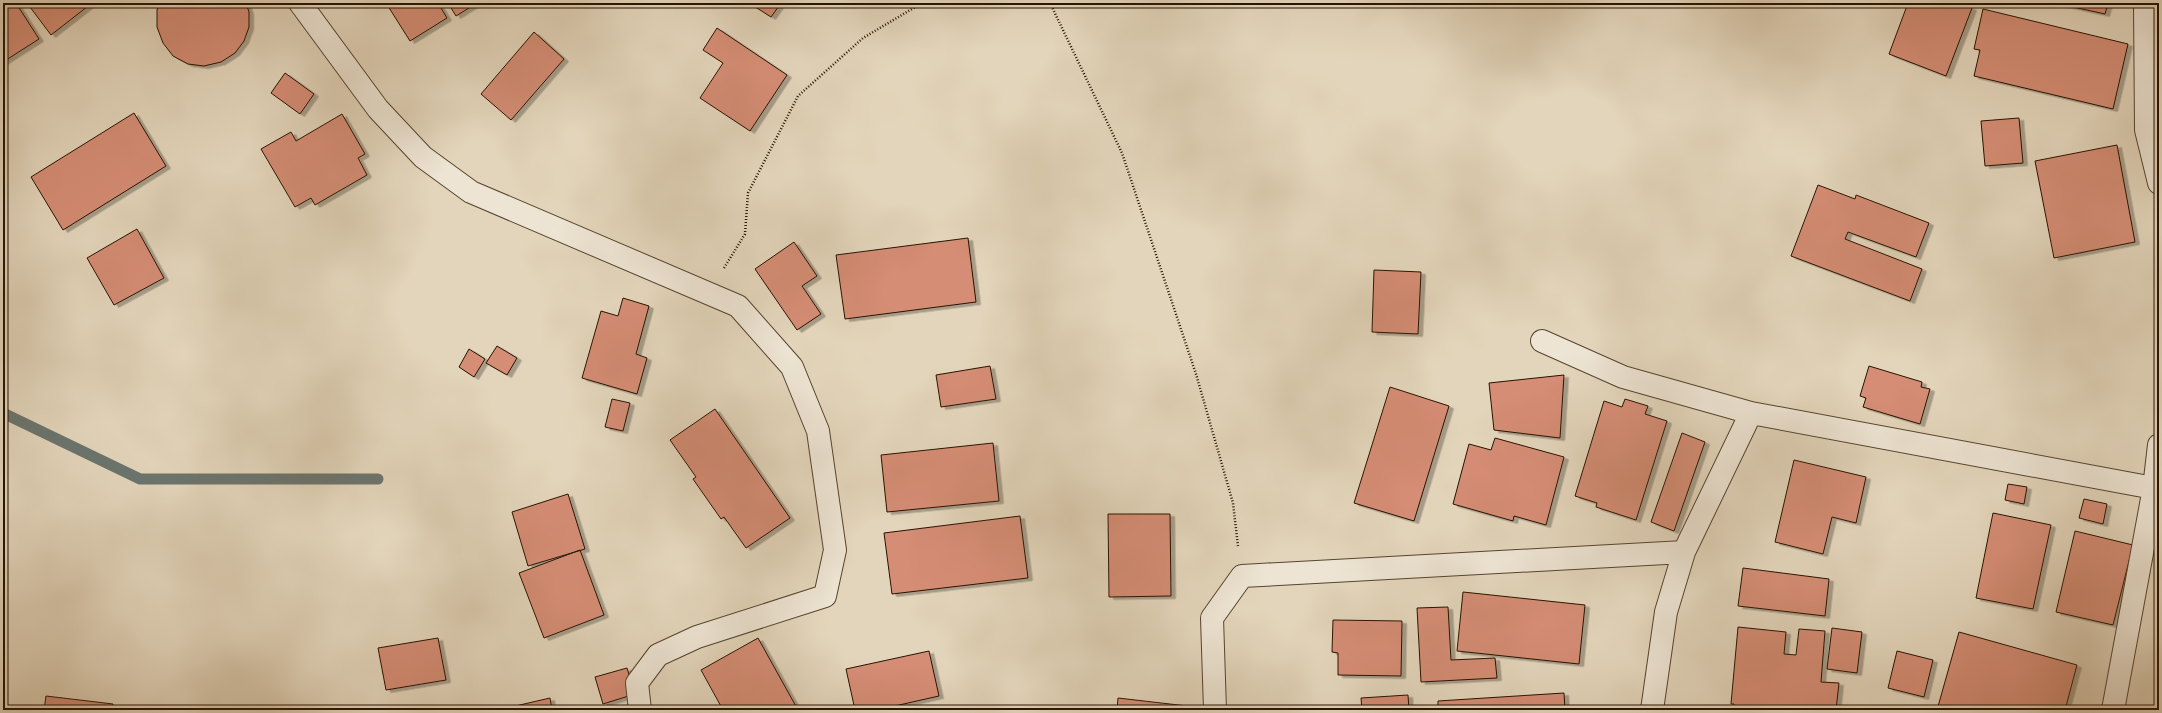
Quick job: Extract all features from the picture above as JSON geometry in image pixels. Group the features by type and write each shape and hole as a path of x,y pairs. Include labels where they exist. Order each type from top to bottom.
{"street":[{"path":"300,3 378,109 423,157 471,192 738,306 792,367 818,431 835,550 825,596 697,637 658,655 637,683 640,710"},
{"path":"2145,3 2146,130 2159,183"},
{"path":"1542,341 1623,377 1751,413 2157,489"},
{"path":"1652,710 1666,612 1684,552 1751,413"},
{"path":"2113,710 2157,489 2159,445"},
{"path":"1215,710 1212,618 1242,576 1684,552"}],"path":[{"path":"708,294 745,234 748,193 798,96 863,38 922,3"},
{"path":"1050,3 1125,160 1196,374 1233,502 1242,576"}],"building":[{"path":"3,3 16,3 39,39 3,62"},
{"path":"27,3 92,3 51,35"},
{"path":"159,3 246,3 249,12 249,27 244,41 235,53 221,62 204,66 188,64 173,56 163,43 157,27 157,10"},
{"path":"386,3 438,3 447,18 410,41"},
{"path":"448,3 477,3 456,16"},
{"path":"749,3 781,3 771,17"},
{"path":"1908,3 1959,3 1972,8 1946,76 1889,54"},
{"path":"2055,3 2108,3 2105,14"},
{"path":"1983,9 2128,44 2113,109 1974,76 1980,50 1974,49"},
{"path":"717,28 787,75 750,131 700,98 723,63 703,50"},
{"path":"534,32 564,59 511,120 481,94"},
{"path":"285,73 314,94 300,114 271,93"},
{"path":"134,113 166,166 63,230 31,177"},
{"path":"342,114 365,154 358,158 367,175 315,205 311,198 295,207 261,149 291,132 296,141"},
{"path":"2019,118 2023,163 1985,166 1981,121"},
{"path":"2117,145 2135,242 2054,258 2035,161"},
{"path":"1818,185 1855,199 1856,195 1929,223 1916,257 1848,232 1845,239 1922,269 1910,301 1791,256"},
{"path":"137,229 164,278 114,305 87,258"},
{"path":"968,238 976,302 845,319 836,255"},
{"path":"794,242 817,276 802,286 821,314 797,330 755,269"},
{"path":"1374,270 1421,272 1418,334 1372,332"},
{"path":"623,298 649,306 636,354 647,358 637,394 582,378 601,311 618,316"},
{"path":"497,346 517,358 507,375 486,363"},
{"path":"469,349 485,359 474,377 459,367"},
{"path":"990,366 996,399 941,407 936,375"},
{"path":"1869,366 1922,382 1921,387 1930,389 1920,424 1863,407 1866,398 1860,396"},
{"path":"1564,375 1560,438 1494,430 1489,383"},
{"path":"1390,387 1449,406 1414,521 1354,503"},
{"path":"612,399 630,403 623,431 605,427"},
{"path":"1625,399 1648,406 1645,414 1667,421 1636,520 1596,507 1597,503 1575,496 1604,401 1622,407"},
{"path":"715,409 790,518 746,548 724,517 721,519 693,479 696,477 670,440"},
{"path":"1682,433 1705,442 1674,531 1651,522"},
{"path":"1495,438 1564,457 1546,525 1514,516 1513,521 1453,504 1469,444 1491,450"},
{"path":"993,443 999,501 887,512 881,455"},
{"path":"1794,460 1866,477 1856,523 1832,517 1823,554 1775,542"},
{"path":"2008,484 2027,487 2024,504 2005,500"},
{"path":"568,494 585,549 528,566 512,512"},
{"path":"2084,499 2107,504 2103,524 2079,518"},
{"path":"1993,513 2051,525 2033,609 1976,598"},
{"path":"1108,514 1170,514 1171,596 1109,597"},
{"path":"1020,516 1028,578 892,594 884,533"},
{"path":"2075,531 2133,545 2113,625 2056,612"},
{"path":"580,550 604,615 544,638 519,573"},
{"path":"1743,568 1829,579 1825,616 1738,606"},
{"path":"1463,592 1585,605 1579,664 1457,651"},
{"path":"1448,607 1451,660 1495,658 1497,678 1421,682 1417,608"},
{"path":"1333,620 1402,621 1401,676 1338,675 1338,653 1332,652"},
{"path":"1738,627 1786,632 1784,654 1796,655 1799,629 1825,631 1821,682 1839,683 1836,710 1734,710 1734,704 1731,704"},
{"path":"1832,628 1862,632 1857,673 1827,669"},
{"path":"1959,632 2077,665 2065,710 1937,710"},
{"path":"438,638 446,680 386,690 378,648"},
{"path":"758,638 798,710 723,710 701,670"},
{"path":"929,651 939,696 877,710 855,710 846,669"},
{"path":"1897,651 1933,660 1924,697 1888,688"},
{"path":"627,668 635,694 603,704 595,677"},
{"path":"1564,693 1565,710 1438,710 1438,701"},
{"path":"1408,695 1409,710 1362,710 1361,698"},
{"path":"46,696 113,704 112,710 44,710"},
{"path":"550,698 552,710 512,710 511,707"},
{"path":"1118,698 1196,707 1196,710 1117,710"}],"waterway":[{"path":"3,413 140,479 378,479"}]}
